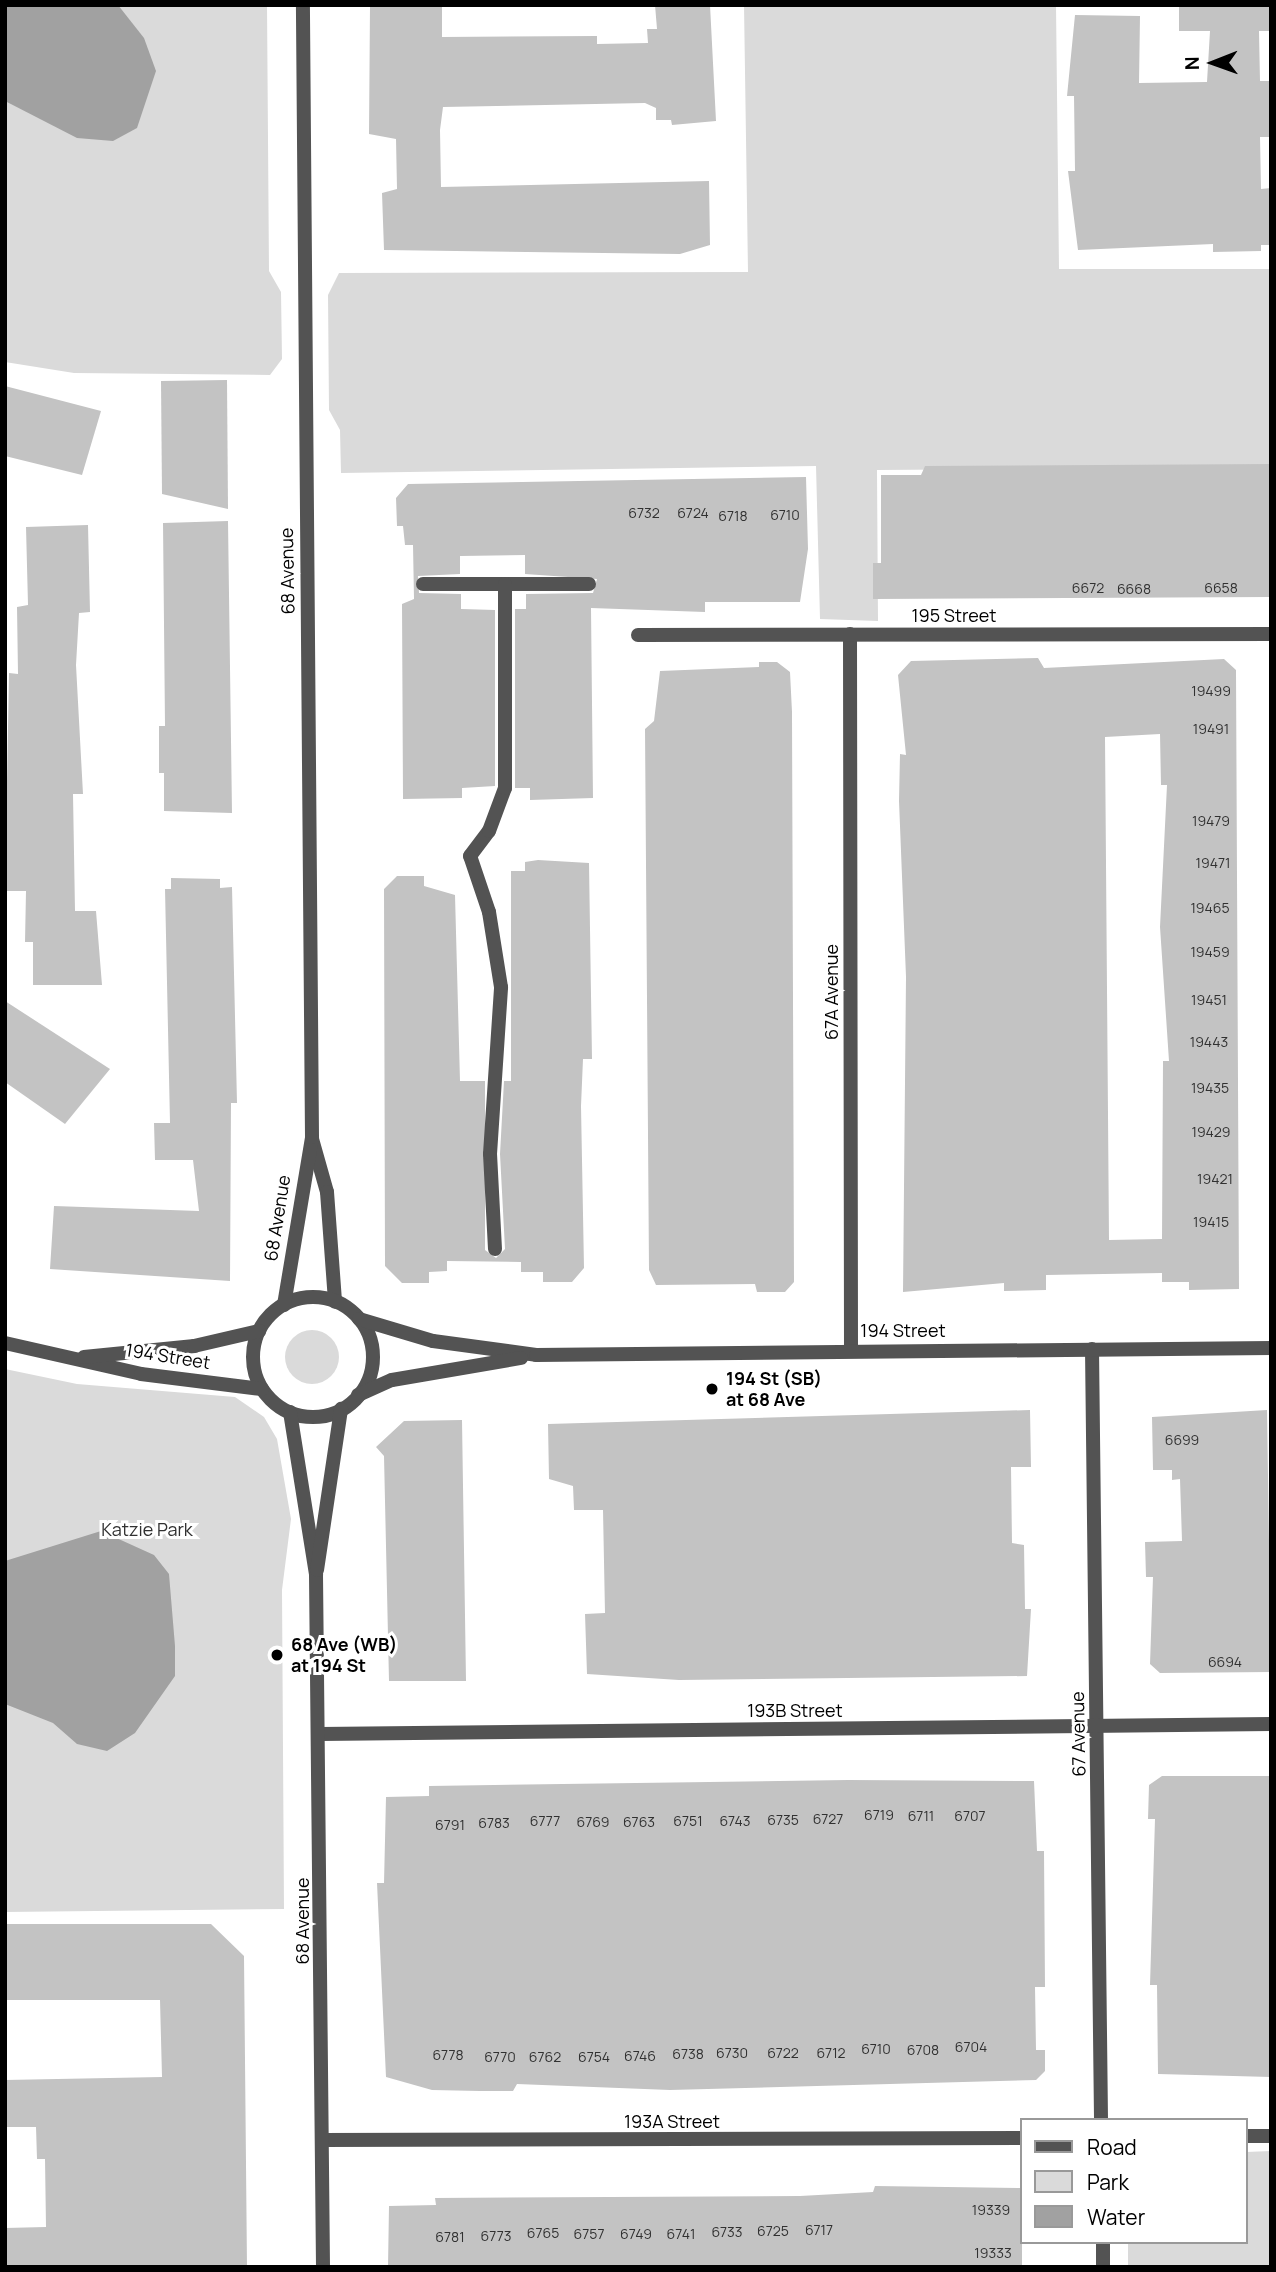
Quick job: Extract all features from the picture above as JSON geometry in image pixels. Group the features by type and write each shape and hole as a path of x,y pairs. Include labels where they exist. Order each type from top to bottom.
{"street":[{"name":"68 Avenue","path":"284,1305 312,1137 303,5"},
{"path":"423,584 589,584"},
{"path":"495,1249 490,1154 501,988 489,912 470,856 489,831 505,788 505,584"},
{"name":"67A Avenue","path":"850,634 851,1350"},
{"name":"195 Street","path":"638,635 1271,634"},
{"name":"68 Avenue","path":"312,1137 327,1192 335,1302"},
{"path":"313,1297 335,1302 359,1319 372,1354 358,1395 341,1409 312,1417 290,1412 262,1389 253,1360 259,1331 284,1305 313,1297"},
{"name":"194 Street","path":"359,1319 392,1332 536,1355"},
{"name":"194 Street","path":"68,1358 194,1346 259,1331"},
{"name":"194 Street","path":"5,1343 68,1358 262,1389"},
{"name":"194 Street","path":"358,1395 392,1380 536,1355 1271,1348"},
{"name":"67 Avenue","path":"1092,1349 1101,2118"},
{"name":"68 Avenue","path":"316,1575 341,1409"},
{"name":"68 Avenue","path":"290,1412 316,1575 320,1734 323,2267"},
{"name":"193B Street","path":"320,1734 1271,1724"},
{"path":"1248,2136 1271,2136"},
{"name":"193A Street","path":"322,2140 1020,2138"},
{"path":"1103,2244 1104,2267"}],"green space":[{"path":"5,5 267,5 269,271 281,292 282,359 270,375 74,373 5,362"},
{"path":"744,5 1056,5 1059,269 1271,269 1271,467 877,470 878,621 820,619 816,466 341,473 340,430 329,410 328,295 339,273 748,272"},
{"path":"312,1330 331,1338 339,1357 331,1376 312,1384 293,1376 285,1357 293,1338"},
{"name":"Katzie Park","path":"5,1369 77,1384 235,1397 264,1417 277,1439 291,1519 282,1590 284,1909 5,1912"},
{"path":"1271,2151 1271,2267 1128,2267 1128,2244 1248,2244 1248,2152"}],"water":[{"path":"5,5 118,5 144,38 156,71 137,128 113,141 77,138 5,101"},
{"path":"101,1531 154,1555 169,1574 175,1646 175,1676 135,1733 107,1751 77,1744 53,1723 5,1704 5,1561"}],"building":[{"path":"370,5 442,5 442,37 597,36 597,44 648,43 647,29 657,29 655,5 710,5 716,121 672,125 671,120 656,120 656,108 645,103 443,107 440,130 441,187 709,181 710,245 680,254 384,250 382,193 397,189 396,139 369,134"},
{"path":"1179,5 1271,5 1271,31 1259,31 1260,81 1271,81 1271,137 1260,137 1261,189 1271,188 1271,245 1261,245 1261,251 1213,252 1213,244 1078,250 1068,171 1075,171 1074,96 1067,96 1075,15 1140,16 1139,83 1207,82 1210,31 1179,31"},
{"path":"227,380 228,509 162,494 161,381"},
{"path":"5,386 101,411 82,475 5,456"},
{"path":"1271,464 1271,597 873,599 873,563 881,563 881,475 921,475 925,466"},
{"path":"806,477 808,549 800,602 705,602 705,612 591,608 593,798 530,800 530,788 515,788 515,609 526,609 526,594 593,593 597,579 525,574 525,555 460,556 460,574 418,576 419,593 461,594 461,609 495,610 495,786 462,788 462,798 403,799 402,604 414,599 413,545 405,545 403,526 397,526 396,498 408,484"},
{"path":"228,521 232,813 164,811 164,773 159,773 159,726 165,726 163,523"},
{"path":"88,525 90,612 79,613 76,665 83,794 73,794 75,911 96,911 102,985 33,985 33,942 25,942 26,891 5,891 9,673 18,674 17,607 28,605 26,527"},
{"path":"1038,658 1044,668 1224,659 1236,670 1239,1289 1189,1290 1189,1282 1162,1282 1162,1273 1046,1275 1046,1290 1004,1291 1004,1283 903,1292 906,977 899,801 900,754 906,755 898,675 911,661","holes":["1160,734 1161,785 1167,785 1160,927 1169,1061 1163,1061 1162,1239 1109,1240 1105,737"]},
{"path":"759,662 777,662 790,672 794,1282 785,1292 757,1292 755,1284 656,1285 649,1270 645,729 654,721 660,671 759,667"},
{"path":"538,860 589,863 592,1059 583,1059 581,1106 584,1268 572,1282 543,1282 543,1272 521,1272 521,1262 447,1261 447,1271 429,1272 429,1283 402,1283 385,1266 384,889 397,876 424,876 424,886 455,895 460,1081 485,1081 485,1250 496,1258 505,1249 500,1154 504,1081 511,1081 511,871 525,871 525,862"},
{"path":"171,878 220,879 220,888 232,887 237,1103 231,1103 230,1281 50,1269 54,1206 199,1211 193,1160 155,1160 154,1123 170,1123 165,889 171,889"},
{"path":"5,1001 110,1069 65,1124 5,1082"},
{"path":"1030,1410 1031,1467 1011,1467 1012,1543 1024,1545 1025,1609 1031,1609 1027,1676 679,1680 587,1674 585,1614 605,1613 603,1510 574,1510 573,1486 549,1479 548,1424"},
{"path":"1267,1410 1271,1672 1160,1673 1150,1664 1153,1577 1146,1577 1145,1542 1182,1541 1180,1479 1172,1480 1172,1470 1153,1470 1152,1417"},
{"path":"462,1420 466,1681 389,1681 384,1456 376,1447 404,1421"},
{"path":"1162,1776 1271,1776 1271,2077 1158,2074 1157,1985 1150,1985 1155,1819 1148,1819 1149,1785"},
{"path":"848,1780 1034,1781 1037,1851 1044,1851 1045,1987 1035,1987 1036,2050 1045,2050 1045,2071 1036,2080 670,2090 517,2084 513,2091 480,2091 432,2090 386,2077 377,1883 384,1883 386,1797 429,1796 429,1786"},
{"path":"5,1924 211,1924 244,1956 247,2267 5,2267 5,2228 46,2227 45,2159 37,2159 36,2127 5,2127 5,2080 162,2077 160,2000 5,2000"},
{"path":"875,2186 1020,2188 1022,2267 388,2267 389,2206 436,2205 435,2198 800,2196 873,2192"}],"place":[{"name":"194 St (SB) at 68 Ave","path":"712,1389"},
{"name":"68 Ave (WB) at 194 St","path":"277,1655"}]}
